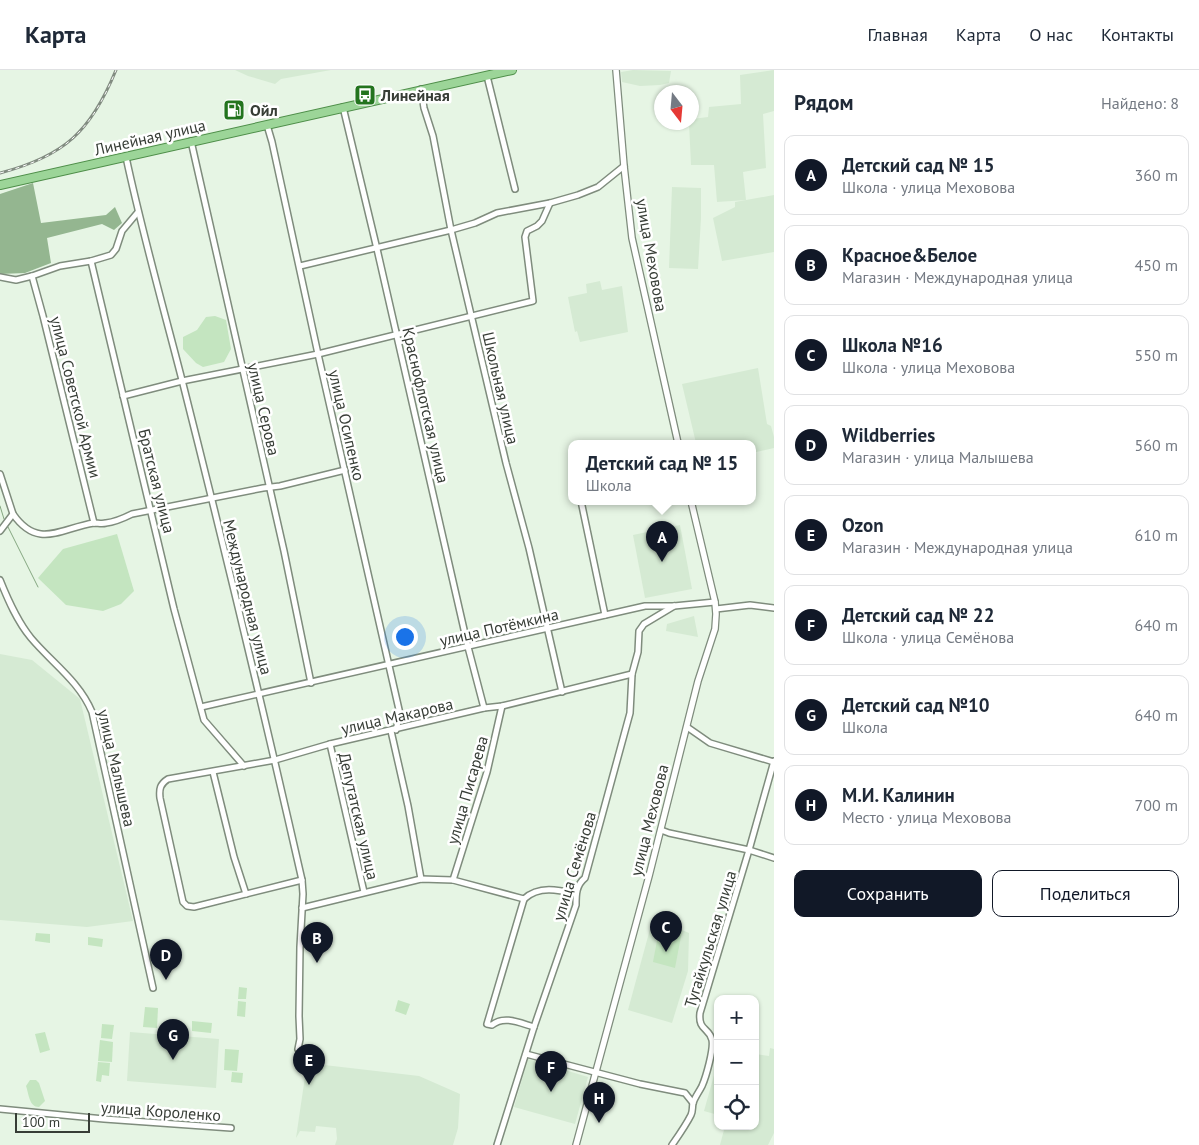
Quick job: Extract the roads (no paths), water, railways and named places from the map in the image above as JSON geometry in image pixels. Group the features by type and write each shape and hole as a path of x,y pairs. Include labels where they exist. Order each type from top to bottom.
{"main road":[{"name":"Линейная улица","path":"0,185 512,70"}],"street":[{"name":"улица Меховова","path":"616,70 632,238 677,440"},
{"path":"486,76 515,189"},
{"name":"Школьная улица","path":"421,89 424,108 433,136 451,230 506,463 530,548 562,692"},
{"name":"Краснофлотская улица","path":"343,108 378,249 468,647 484,708"},
{"name":"улица Осипенко","path":"267,125 400,714 393,730 422,879"},
{"name":"улица Серова","path":"191,142 270,487 311,683"},
{"name":"Международная улица","path":"126,157 138,212 260,694 302,880 300,1039 298,1049"},
{"path":"300,266 378,249 475,223 497,213 550,203 578,195 598,187 624,166"},
{"path":"123,396 182,381 318,354 533,301 526,237 527,231 542,221 550,203"},
{"path":"0,277 16,280 60,266 91,261 111,255 116,249 122,231 138,212"},
{"name":"Братская улица","path":"91,261 152,510 174,609 201,707 200,711 204,720 244,766"},
{"name":"улица Советской Армии","path":"32,276 94,523"},
{"path":"0,474 12,514 21,526 35,533 50,535 94,523 111,522 132,514 280,486 345,470"},
{"path":"582,505 605,615"},
{"name":"улица Меховова","path":"576,1145 661,830 698,681 715,629 715,602 691,505"},
{"path":"0,531 12,514"},
{"name":"улица Малышева","path":"0,580 18,618 31,637 80,690 92,712 153,988"},
{"name":"улица Потёмкина","path":"201,707 645,606 674,606 715,602"},
{"path":"716,609 750,604 774,608"},
{"name":"улица Семёнова","path":"497,1145 534,1027 576,905 576,894 580,882 585,878 630,713 632,674 638,652 639,630 644,624 674,606"},
{"name":"улица Макарова","path":"246,894 194,906 187,906 183,902 160,798 160,787 168,779 275,760 330,744 484,708 502,706 632,674"},
{"name":"улица Писарева","path":"453,880 487,772 502,706"},
{"path":"687,727 710,743 774,762"},
{"name":"Депутатская улица","path":"330,744 364,892"},
{"name":"Тугайкульская улица","path":"672,1145 690,1116 693,1110 693,1103 703,1084 712,1049 712,1041 710,1034 699,1021 700,1013 750,850 774,762"},
{"path":"214,772 234,857 246,894 302,880"},
{"path":"661,830 750,850 774,858"},
{"path":"302,908 422,879 453,880 524,899"},
{"path":"534,1027 509,1020 498,1020 492,1025 486,1024 524,899 530,893 539,890 558,890 576,894"},
{"path":"526,1054 685,1093 693,1103"},
{"name":"улица Короленко","path":"0,1109 231,1128"}],"waterway":[{"path":"0,506 4,519"},
{"path":"8,527 38,587"}],"railway":[{"path":"0,173 42,158 59,149 73,138 96,109 107,91 116,70"}],"place":[{"name":"Линейная","path":"365,95"},
{"name":"Ойл","path":"234,110"},
{"name":"Детский сад № 15","path":"662,562"},
{"name":"Школа №16","path":"666,952"},
{"name":"Красное&Белое","path":"317,963"},
{"name":"Wildberries","path":"166,980"},
{"name":"Детский сад №10","path":"173,1060"},
{"name":"Ozon","path":"309,1085"},
{"name":"Детский сад № 22","path":"551,1092"},
{"name":"М.И. Калинин","path":"599,1123"}]}
